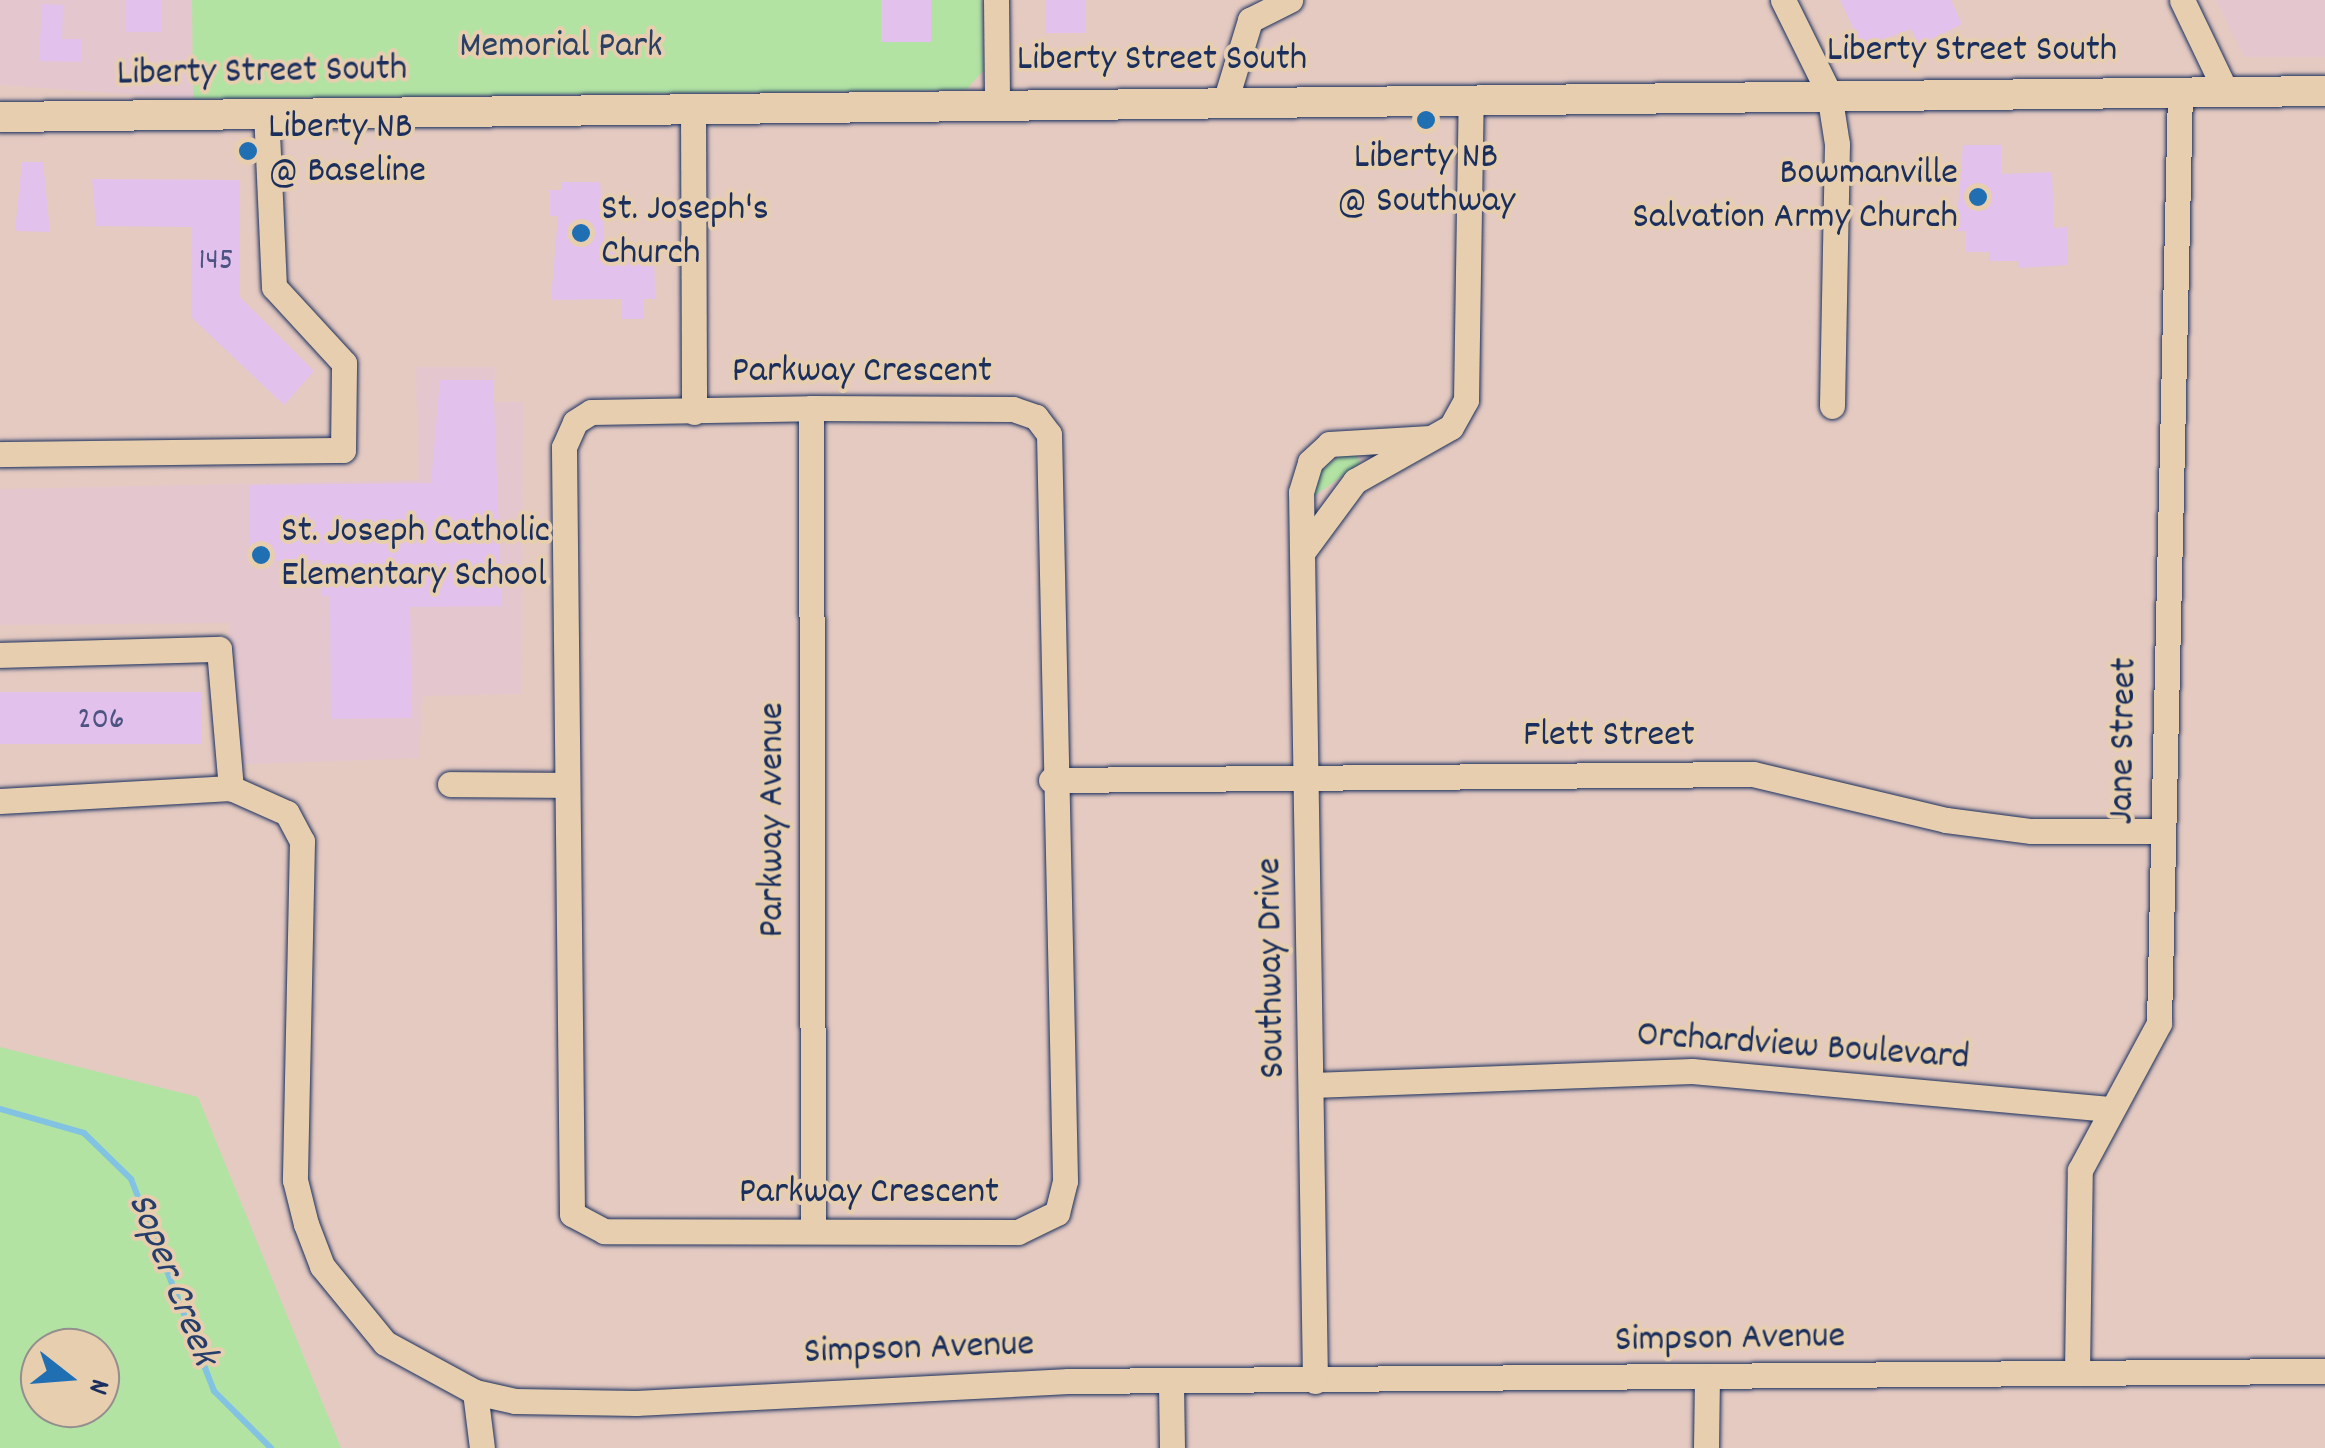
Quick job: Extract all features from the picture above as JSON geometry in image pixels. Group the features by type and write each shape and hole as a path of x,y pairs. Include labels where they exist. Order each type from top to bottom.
{"main road":[{"name":"Liberty Street South","path":"0,117 998,102 2325,91"}],"street":[{"path":"996,0 998,102"},
{"path":"1225,102 1250,20 1290,0"},
{"path":"1783,0 1828,93 1837,144 1832,406"},
{"path":"2182,0 2226,92"},
{"name":"Jane Street","path":"2077,1373 2080,1170 2109,1109 2159,1023 2160,831 2180,91"},
{"path":"1302,554 1318,521 1355,481 1430,438 1460,414 1469,382 1471,98"},
{"name":"Parkway Crescent","path":"693,106 694,412"},
{"path":"0,454 344,450 344,363 274,288 266,114"},
{"name":"Parkway Avenue","path":"811,408 813,1231"},
{"name":"Parkway Crescent","path":"1013,409 1036,417 1049,434 1051,780 1064,1181 1057,1214 1018,1232 604,1231 572,1214 564,447 575,422 591,412 694,412 1013,409"},
{"name":"Southway Drive","path":"1315,1381 1301,492 1318,450 1340,441 1430,438"},
{"path":"0,655 219,649 231,788"},
{"name":"Flett Street","path":"1051,780 1754,774 1946,820 2031,831 2160,831"},
{"path":"450,784 565,784"},
{"name":"Simpson Avenue","path":"0,801 231,788 287,813 302,841 295,1180 322,1266 385,1343 476,1392 515,1401 636,1403 1068,1382 2325,1371"},
{"name":"Orchardview Boulevard","path":"1312,1085 1692,1071 2109,1109"},
{"path":"1706,1448 1707,1378"},
{"path":"1170,1384 1172,1448"},
{"path":"476,1392 482,1448"}],"shaded area":[{"path":"0,0 192,0 193,99 0,85"},
{"path":"2216,0 2325,0 2325,57 2244,57"},
{"name":"St. Joseph Catholic Elementary School","path":"416,367 495,367 494,402 523,402 522,694 423,696 419,758 230,765 230,623 0,625 0,489 418,480"}],"green space":[{"name":"Memorial Park","path":"192,0 982,0 983,71 966,90 193,99"},
{"path":"1356,454 1360,463 1313,497 1318,472 1340,456"},
{"path":"0,1047 198,1097 341,1448 0,1448"}],"building":[{"path":"126,0 162,0 162,32 126,32"},
{"path":"881,0 931,0 931,42 881,42"},
{"path":"1045,0 1085,0 1085,33 1045,33"},
{"path":"1840,0 1951,0 1962,24 1919,45 1911,29 1862,47"},
{"path":"42,4 63,5 62,39 82,39 82,62 39,61"},
{"path":"1963,145 2001,145 2001,174 2052,172 2054,228 2067,227 2068,265 2019,268 2018,261 1989,261 1989,252 1966,252 1966,231 1956,231"},
{"path":"22,162 43,162 50,232 15,231"},
{"path":"92,179 240,180 240,297 314,371 284,405 191,317 192,227 96,226"},
{"name":"St. Joseph's Church","path":"562,182 600,182 605,251 654,251 655,299 643,299 643,319 621,319 621,299 551,300 558,216 550,216 550,190 562,190"},
{"path":"440,380 493,380 502,606 410,607 412,718 331,719 330,596 322,596 321,560 250,561 249,485 431,483"},
{"path":"0,692 202,692 202,744 0,744"}],"waterway":[{"name":"Soper Creek","path":"0,1109 84,1133 131,1179 214,1391 271,1448"}],"place":[{"name":"Liberty NB @ Southway","path":"1426,120"},
{"name":"Liberty NB @ Baseline","path":"248,151"},
{"name":"Bowmanville Salvation Army Church","path":"1978,197"},
{"name":"St. Joseph's Church","path":"581,233"},
{"name":"St. Joseph Catholic Elementary School","path":"261,555"}]}
